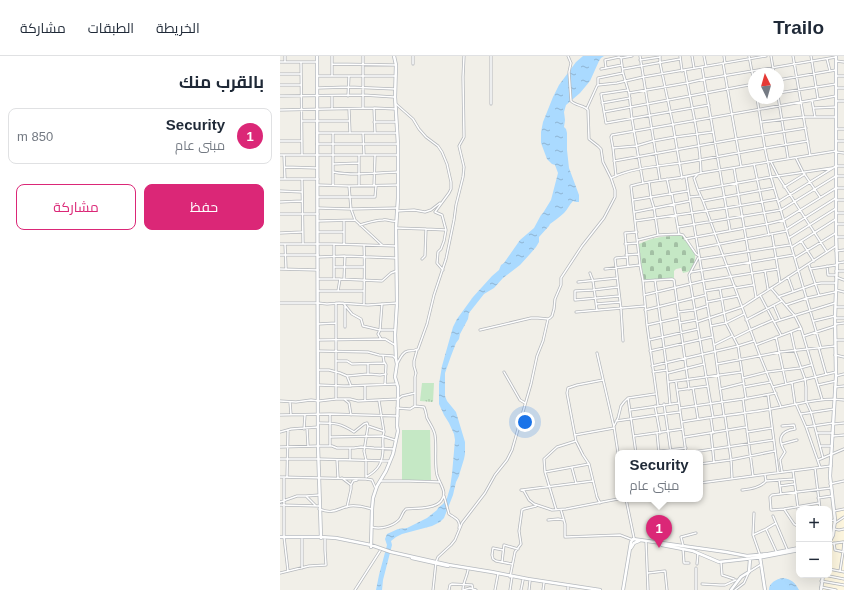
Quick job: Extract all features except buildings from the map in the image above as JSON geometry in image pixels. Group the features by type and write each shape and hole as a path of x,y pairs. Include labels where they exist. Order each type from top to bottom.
{"street":[{"path":"285,56 285,62"},
{"path":"317,56 319,370 318,507 321,538"},
{"path":"332,56 332,76"},
{"path":"363,56 363,108"},
{"path":"371,546 372,509 376,490 390,460 398,431 398,399 395,375 397,364 395,330 397,303 396,221 398,144 395,89 396,65 394,56"},
{"path":"413,64 414,56"},
{"path":"415,406 416,373 414,361 443,270 464,171 459,146 464,137 464,56"},
{"path":"491,56 491,104"},
{"path":"568,56 571,64 569,72 571,101 574,104 587,108"},
{"path":"606,68 605,60 632,56"},
{"path":"640,56 660,180"},
{"path":"640,60 660,56 660,63 671,112 682,178"},
{"path":"680,56 695,121 701,159 701,173"},
{"path":"692,56 694,68"},
{"path":"704,56 706,66"},
{"path":"724,56 741,166"},
{"path":"598,85 608,85 750,57 766,56"},
{"path":"771,56 773,68 836,57 836,382 830,484 835,522 829,542"},
{"path":"793,56 810,155"},
{"path":"811,56 818,99"},
{"path":"623,57 622,69 630,98 630,107 643,183"},
{"path":"750,57 752,68"},
{"path":"829,58 830,71"},
{"path":"622,69 680,59"},
{"path":"280,62 317,62"},
{"path":"301,62 302,155"},
{"path":"836,62 844,62"},
{"path":"332,64 396,65"},
{"path":"600,69 622,65"},
{"path":"702,67 730,230"},
{"path":"784,79 836,70"},
{"path":"629,93 748,72"},
{"path":"432,590 438,556 451,545 458,534 462,523 485,493 495,475 510,455 532,380 537,356 543,341 548,319 552,316 555,299 561,285 562,278 582,246 604,218 615,198 611,178 603,162 601,150 589,139 587,108 598,85 598,78 623,73"},
{"path":"280,74 301,74"},
{"path":"317,76 396,76"},
{"path":"348,96 349,76"},
{"path":"836,76 844,76"},
{"path":"604,112 748,84"},
{"path":"784,94 836,84"},
{"path":"280,86 301,85"},
{"path":"317,88 348,87 395,89"},
{"path":"836,88 844,88"},
{"path":"628,90 601,94 606,123 709,105"},
{"path":"280,96 396,97"},
{"path":"332,96 332,109"},
{"path":"616,176 612,135 711,119 758,109 836,96"},
{"path":"602,103 630,98"},
{"path":"812,100 815,117"},
{"path":"836,101 844,101"},
{"path":"318,208 397,209 425,212 437,207 449,193 451,185 447,164 442,152 436,144 426,137 410,116 396,104"},
{"path":"758,104 767,162 814,321 826,374"},
{"path":"780,106 788,158"},
{"path":"814,108 836,107"},
{"path":"349,108 350,133"},
{"path":"280,110 349,108 396,109"},
{"path":"374,108 375,133"},
{"path":"761,122 804,117 836,117"},
{"path":"302,121 349,121"},
{"path":"374,122 397,122"},
{"path":"614,162 736,139 806,128"},
{"path":"836,129 844,129"},
{"path":"613,148 636,146 675,137 713,132"},
{"path":"317,133 397,133"},
{"path":"333,133 334,186"},
{"path":"364,133 364,155"},
{"path":"280,141 302,141"},
{"path":"611,178 626,172 808,141"},
{"path":"836,141 844,141"},
{"path":"317,144 398,144"},
{"path":"658,405 650,351 631,186 788,158 836,152 844,153"},
{"path":"280,155 398,155"},
{"path":"284,155 285,179"},
{"path":"359,155 359,186"},
{"path":"318,197 375,197 375,155"},
{"path":"795,157 820,197"},
{"path":"770,162 784,187 827,252"},
{"path":"334,164 359,163"},
{"path":"754,164 769,235"},
{"path":"635,221 778,200 790,195 832,168 836,166 844,166"},
{"path":"285,167 318,168"},
{"path":"734,168 756,297"},
{"path":"698,190 832,168"},
{"path":"334,172 359,174 398,172"},
{"path":"784,187 804,173"},
{"path":"698,174 694,178 700,196 703,200 754,341 781,407"},
{"path":"678,227 781,210 836,176 844,176"},
{"path":"686,177 730,447 732,478"},
{"path":"302,179 302,244"},
{"path":"280,180 318,179"},
{"path":"668,179 679,234"},
{"path":"649,182 658,235"},
{"path":"318,185 375,186 398,184"},
{"path":"349,186 351,209 355,220 382,246"},
{"path":"703,200 774,188"},
{"path":"686,239 784,220 836,188 844,188"},
{"path":"280,191 302,192"},
{"path":"632,200 688,191"},
{"path":"689,197 700,196"},
{"path":"443,270 437,263 438,252 444,241 446,230 442,215 435,212 444,199"},
{"path":"698,248 769,235 787,230 836,199 844,200"},
{"path":"280,202 302,201"},
{"path":"634,212 690,202"},
{"path":"789,238 836,209"},
{"path":"836,213 844,213"},
{"path":"280,214 318,214"},
{"path":"699,257 791,246 836,219"},
{"path":"318,221 355,220"},
{"path":"360,225 383,220 392,222 396,221"},
{"path":"344,221 344,244"},
{"path":"836,224 844,224"},
{"path":"396,228 446,230"},
{"path":"422,259 425,256 426,229"},
{"path":"280,233 302,232"},
{"path":"318,232 344,232"},
{"path":"628,266 625,233 637,232"},
{"path":"795,258 836,233"},
{"path":"625,244 638,242 658,235 679,234 686,239 699,257"},
{"path":"772,234 780,282"},
{"path":"836,237 844,237"},
{"path":"801,241 814,261"},
{"path":"280,244 397,246"},
{"path":"285,244 286,269"},
{"path":"334,244 334,279"},
{"path":"364,245 364,304"},
{"path":"680,323 709,318 742,307 836,246"},
{"path":"836,251 844,250"},
{"path":"623,341 616,258 639,254"},
{"path":"691,272 794,255"},
{"path":"280,256 396,258"},
{"path":"344,279 345,256"},
{"path":"699,257 689,275 711,404 714,462"},
{"path":"810,269 844,262"},
{"path":"809,264 819,295"},
{"path":"605,269 640,265"},
{"path":"828,266 828,275 836,276 844,280"},
{"path":"334,267 364,267"},
{"path":"280,269 318,270"},
{"path":"644,295 703,281 778,269"},
{"path":"318,279 382,281 391,273 396,271"},
{"path":"765,271 768,290"},
{"path":"836,271 844,271"},
{"path":"590,273 593,281 593,290 597,310"},
{"path":"788,277 793,292"},
{"path":"578,282 617,278"},
{"path":"338,291 340,279"},
{"path":"643,281 673,279 689,389"},
{"path":"655,280 668,373 670,404"},
{"path":"778,297 815,284 836,283"},
{"path":"705,291 754,285"},
{"path":"618,287 575,291 575,300 619,296"},
{"path":"771,288 795,316 801,328 822,399"},
{"path":"720,289 726,323 738,346 744,383 744,413 752,476"},
{"path":"786,305 835,290 844,292"},
{"path":"318,291 364,291"},
{"path":"645,310 706,295"},
{"path":"760,295 781,335"},
{"path":"707,302 738,296"},
{"path":"746,320 782,301"},
{"path":"596,304 620,302"},
{"path":"280,303 397,303"},
{"path":"336,303 336,399"},
{"path":"344,304 352,314 361,319 363,326 380,330 395,330"},
{"path":"344,304 345,327"},
{"path":"381,339 378,334 380,330 382,304"},
{"path":"774,322 810,310 835,305 844,307"},
{"path":"576,312 645,306"},
{"path":"678,312 708,306"},
{"path":"774,306 780,320"},
{"path":"711,326 726,323 744,314"},
{"path":"814,321 835,317 844,318"},
{"path":"647,325 679,318"},
{"path":"480,330 527,319 548,319"},
{"path":"734,338 773,320"},
{"path":"318,324 336,323"},
{"path":"803,336 844,323"},
{"path":"756,345 801,328"},
{"path":"649,340 698,329"},
{"path":"791,332 806,387 806,401 811,412 823,458"},
{"path":"714,345 732,335"},
{"path":"650,351 712,337"},
{"path":"776,337 786,384"},
{"path":"318,340 381,339 387,340 396,345"},
{"path":"835,340 844,340"},
{"path":"652,366 754,341"},
{"path":"717,364 780,352 835,346"},
{"path":"397,364 404,353 418,349"},
{"path":"318,352 368,352 383,356 393,356 396,359"},
{"path":"597,353 614,427 618,450"},
{"path":"835,355 844,357"},
{"path":"383,356 386,365 385,384"},
{"path":"336,361 348,362 352,364 385,364"},
{"path":"368,364 368,374"},
{"path":"668,373 704,364"},
{"path":"743,378 767,372 800,368 811,365"},
{"path":"319,370 328,370 347,376 386,374"},
{"path":"653,372 667,370"},
{"path":"504,372 520,400 525,403"},
{"path":"668,382 742,372"},
{"path":"773,387 836,372"},
{"path":"836,376 844,374"},
{"path":"347,376 351,386"},
{"path":"600,502 597,497 589,464 576,441 567,396 568,388 575,385 603,380"},
{"path":"664,404 671,450 686,448 676,382"},
{"path":"744,387 771,382"},
{"path":"792,382 795,404 806,427 820,467"},
{"path":"818,385 836,382"},
{"path":"720,389 744,383"},
{"path":"319,385 351,386 397,384"},
{"path":"365,385 365,400"},
{"path":"678,390 708,386"},
{"path":"835,387 844,386"},
{"path":"693,388 698,419"},
{"path":"280,401 290,402 344,399 358,401 398,399 402,396 415,393"},
{"path":"680,408 776,393"},
{"path":"614,427 620,406 628,398 656,394"},
{"path":"768,395 778,472"},
{"path":"628,398 636,450"},
{"path":"344,399 349,403 351,415"},
{"path":"682,422 770,409 806,401 822,399 844,400"},
{"path":"366,478 374,472 382,460 382,436 384,432 379,400"},
{"path":"290,402 291,415"},
{"path":"630,410 679,403"},
{"path":"397,408 410,409 415,406 424,407 426,411 426,417 435,435 435,463 438,476 444,489 444,496 449,514 457,519 460,524 458,534"},
{"path":"655,406 660,432"},
{"path":"800,414 834,409"},
{"path":"616,422 680,412"},
{"path":"304,429 305,414"},
{"path":"330,414 330,446"},
{"path":"280,415 330,414 398,416"},
{"path":"366,415 368,426 364,447 366,478"},
{"path":"319,423 339,424 354,432 367,423 368,426 384,432"},
{"path":"806,427 844,423"},
{"path":"782,426 795,425 795,429 781,435 782,447 785,452 780,460 782,472"},
{"path":"789,426 790,430"},
{"path":"280,432 319,427"},
{"path":"575,435 614,427"},
{"path":"684,438 746,427"},
{"path":"307,428 308,446"},
{"path":"747,432 772,428"},
{"path":"634,436 683,429"},
{"path":"287,477 288,430"},
{"path":"657,433 659,450"},
{"path":"816,433 844,435"},
{"path":"330,437 382,436 396,440"},
{"path":"703,450 774,440"},
{"path":"782,444 797,440"},
{"path":"556,510 545,472 544,458 557,447 576,441"},
{"path":"280,447 330,446 337,448 364,447 394,449"},
{"path":"820,446 832,446"},
{"path":"350,448 350,460"},
{"path":"818,460 844,450"},
{"path":"703,464 775,451"},
{"path":"280,459 390,460"},
{"path":"337,459 338,478"},
{"path":"545,472 589,464"},
{"path":"703,483 831,466"},
{"path":"572,467 576,483"},
{"path":"815,468 820,506"},
{"path":"793,470 798,506 819,503"},
{"path":"765,474 766,481"},
{"path":"280,477 366,478 372,480 376,490"},
{"path":"284,477 285,538 288,571"},
{"path":"342,478 351,485"},
{"path":"347,507 351,485 359,479"},
{"path":"742,490 758,487 766,481 794,479"},
{"path":"593,480 520,490 524,491 530,501 537,505 556,510 615,500"},
{"path":"779,480 781,494"},
{"path":"381,481 440,482"},
{"path":"830,484 844,481"},
{"path":"780,486 794,484"},
{"path":"796,506 771,510 770,496 831,488"},
{"path":"280,502 297,496 319,495"},
{"path":"306,496 318,507 327,512 347,507 362,506 372,509"},
{"path":"371,527 387,527 400,520 403,511 406,509 434,506 441,502 444,496"},
{"path":"818,498 832,496"},
{"path":"627,502 633,539 627,569"},
{"path":"280,505 318,507"},
{"path":"510,590 512,564 515,552 520,544 519,531 522,510 524,508 537,505"},
{"path":"784,509 796,525"},
{"path":"834,511 844,509"},
{"path":"560,510 564,520 565,537 620,535 633,539 683,548 750,557"},
{"path":"754,513 753,535 760,556 765,590"},
{"path":"773,516 790,551"},
{"path":"832,522 835,522 844,517"},
{"path":"548,520 564,520"},
{"path":"753,535 776,523"},
{"path":"766,529 777,553"},
{"path":"834,529 844,529"},
{"path":"689,562 684,562 681,537 696,533"},
{"path":"280,538 336,538 371,546 391,553 468,570 498,574 568,588 575,587 591,590"},
{"path":"285,538 336,539 371,546 380,551 385,551"},
{"path":"302,539 302,568"},
{"path":"280,573 326,564 324,550 326,539"},
{"path":"624,590 631,542 633,539"},
{"path":"632,545 637,541 646,541"},
{"path":"646,541 648,590"},
{"path":"840,571 844,552 844,542 834,544 835,550 844,552"},
{"path":"502,562 505,544 518,548"},
{"path":"503,550 494,548 492,555 493,559 512,564"},
{"path":"683,548 720,562 796,550"},
{"path":"355,590 380,551"},
{"path":"697,564 698,553"},
{"path":"743,555 744,559"},
{"path":"735,590 744,583 749,572 750,557"},
{"path":"720,562 722,575 737,580"},
{"path":"436,563 541,582 600,590"},
{"path":"702,584 722,585 737,580 761,565"},
{"path":"696,568 696,590"},
{"path":"468,570 462,590 470,588 475,590"},
{"path":"832,570 844,572"},
{"path":"647,573 665,572 667,590"},
{"path":"495,590 498,574"},
{"path":"832,577 844,579"},
{"path":"822,578 820,589 836,590"},
{"path":"521,590 522,580"},
{"path":"731,590 737,580"},
{"path":"529,590 530,581"},
{"path":"822,581 844,585"},
{"path":"541,582 543,590"},
{"path":"449,590 451,584 472,585 475,590"}],"shaded area":[{"path":"844,507 844,590 821,590 823,578 832,578 833,511"}],"green space":[{"path":"681,235 695,253 695,261 691,269 688,272 683,273 681,268 676,269 674,271 674,278 644,280 639,244 655,238"},
{"path":"422,383 434,383 433,402 420,401"},
{"path":"402,430 430,430 431,480 402,480"}],"water":[{"path":"583,56 604,56 599,61 590,81 580,93 566,105 564,112 564,127 567,133 569,168 579,195 579,202 573,201 564,213 550,224 539,237 539,242 536,247 520,265 503,278 494,288 484,294 469,313 468,319 456,343 445,373 445,396 456,412 465,442 464,459 453,495 444,518 440,522 432,526 402,534 391,541 392,545 382,590 376,590 387,545 385,539 387,534 398,529 407,528 427,518 443,504 447,498 452,474 455,440 454,434 439,404 439,384 442,366 453,327 473,297 499,270 501,265 520,240 534,228 551,200 558,173 555,165 547,159 541,143 543,122 559,85 576,62"},
{"path":"783,578 792,581 799,590 769,590 770,585 773,582"}],"place":[{"name":"Security","path":"659,548"}]}
